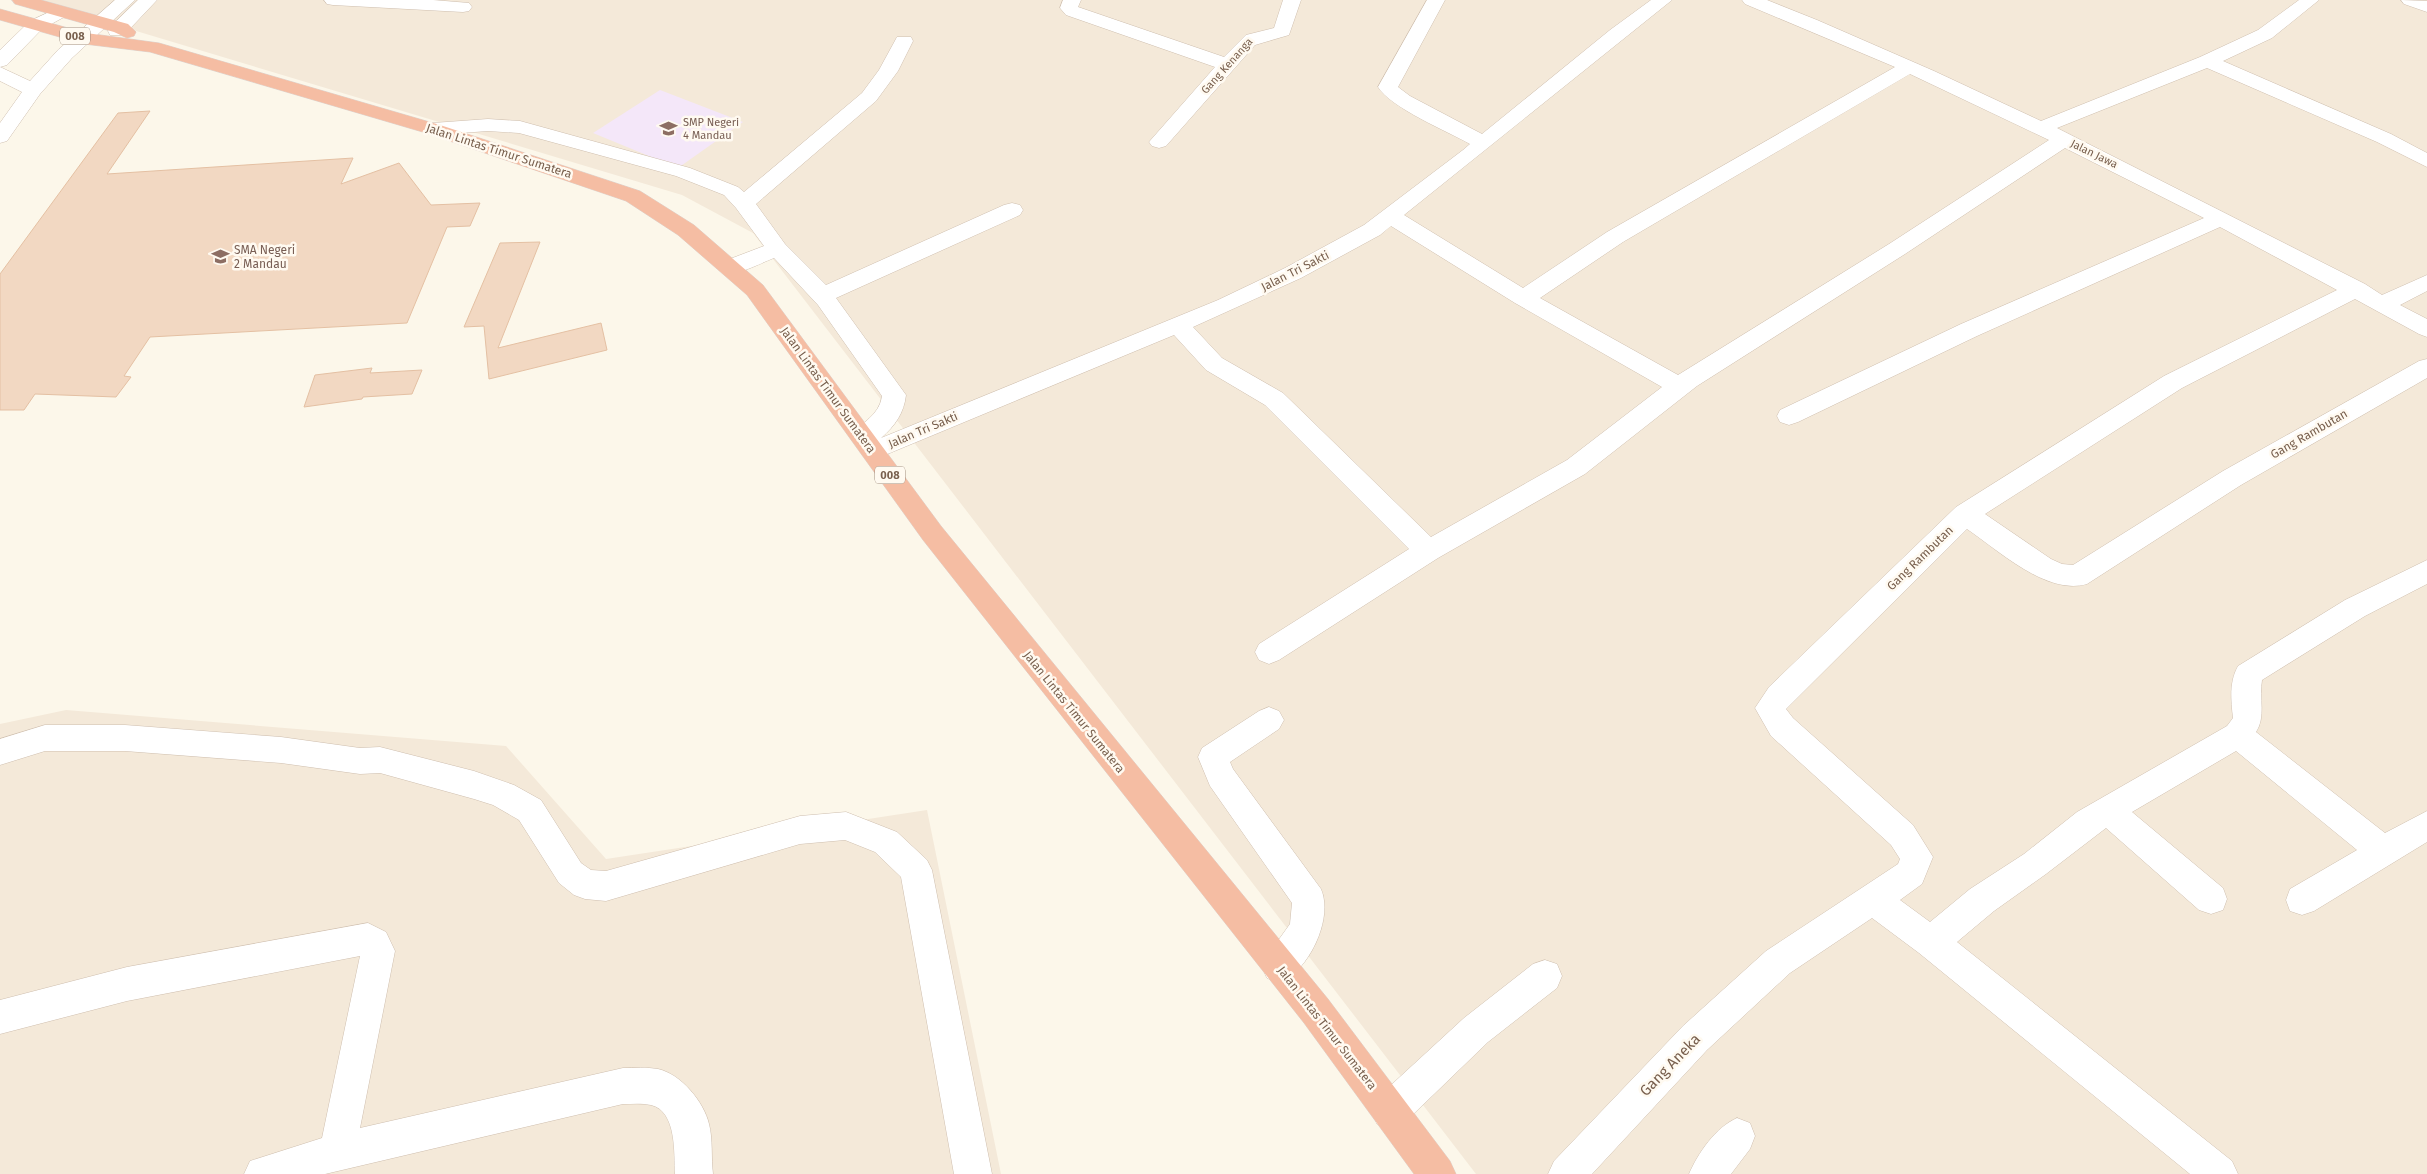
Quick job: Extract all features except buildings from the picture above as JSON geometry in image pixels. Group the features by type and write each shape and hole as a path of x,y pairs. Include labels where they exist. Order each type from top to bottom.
{"highway":[{"name":"008","path":"21,0 121,28 152,47"},
{"name":"008","path":"2,17 93,40 152,47"},
{"name":"Jalan Lintas Timur Sumatera","path":"152,47 433,129 633,196 686,230 730,267 755,290 932,533 1316,1011 1437,1174"}],"street":[{"path":"93,40 101,23 126,0"},
{"path":"0,137 34,90 65,54 121,28 148,0"},
{"path":"333,0 463,7"},
{"path":"1072,0 1069,8 1072,11 1228,65"},
{"name":"Gang Kenanga","path":"1159,142 1252,38 1276,34 1282,31 1292,0"},
{"path":"1436,0 1388,87 1391,92 1403,100 1484,143"},
{"name":"Jalan Tri Sakti","path":"869,444 1178,325 1293,273 1372,230 1484,143 1617,34 1663,0"},
{"name":"Jalan Jawa","path":"1751,0 1845,38 2042,127 2357,289 2427,329"},
{"path":"2042,127 2206,61 2265,34 2310,0"},
{"path":"2410,0 2427,7"},
{"path":"0,61 36,25 60,12"},
{"path":"744,203 869,97 888,71 904,41"},
{"path":"2206,61 2384,138 2427,161"},
{"path":"1523,298 1615,237 1909,67"},
{"path":"0,73 34,90"},
{"path":"433,129 488,125 520,127 682,172 731,191 744,203 777,249 797,266 823,295 894,394 893,406 869,444"},
{"path":"1268,652 1428,551 1576,467 1688,380 1897,249 2064,139"},
{"path":"823,295 1012,210"},
{"path":"1390,216 1523,298 1681,387"},
{"path":"1788,416 1969,330 2220,219"},
{"path":"730,267 777,249"},
{"path":"2383,304 2427,282"},
{"path":"1966,514 2173,382 2357,289"},
{"path":"1178,325 1214,364 1274,399 1428,551"},
{"name":"Gang Rambutan","path":"1778,962 1911,874 1917,858 1902,835 1782,727 1770,708 1779,696 1966,514 2042,566 2058,574 2077,576 2232,478 2427,367"},
{"path":"1931,942 1982,900 2035,864 2088,822 2238,735 2248,720 2245,696 2248,674 2355,608 2427,570"},
{"path":"1269,720 1213,757 1221,777 1309,900 1306,929 1279,967"},
{"path":"2238,735 2383,851"},
{"path":"0,752 44,738 125,738 281,750 360,760 380,760 474,785 503,795 530,810 570,873 585,884 606,886 800,830 846,826 886,842 916,870 973,1174"},
{"path":"2107,810 2212,899"},
{"path":"2302,900 2427,825"},
{"path":"1873,899 1931,942 2219,1174"},
{"path":"0,1016 127,984 368,939 374,943 378,951 337,1152"},
{"name":"Gang Aneka","path":"1567,1174 1695,1038 1778,962"},
{"path":"1390,1111 1476,1030 1545,976"},
{"path":"263,1174 337,1152 624,1086 658,1087 674,1099 691,1124 694,1174"},
{"path":"1708,1174 1737,1136"}],"shaded area":[{"path":"33,0 2427,0 2427,1174 1476,1174 753,233 682,195"},
{"name":"SMP Negeri 4 Mandau","path":"660,90 743,122 678,168 593,133"},
{"path":"66,710 506,746 606,859 927,810 1001,1174 0,1174 0,724"}],"place":[{"name":"SMP Negeri 4 Mandau","path":"669,128"},
{"name":"SMA Negeri 2 Mandau","path":"220,257"}]}
